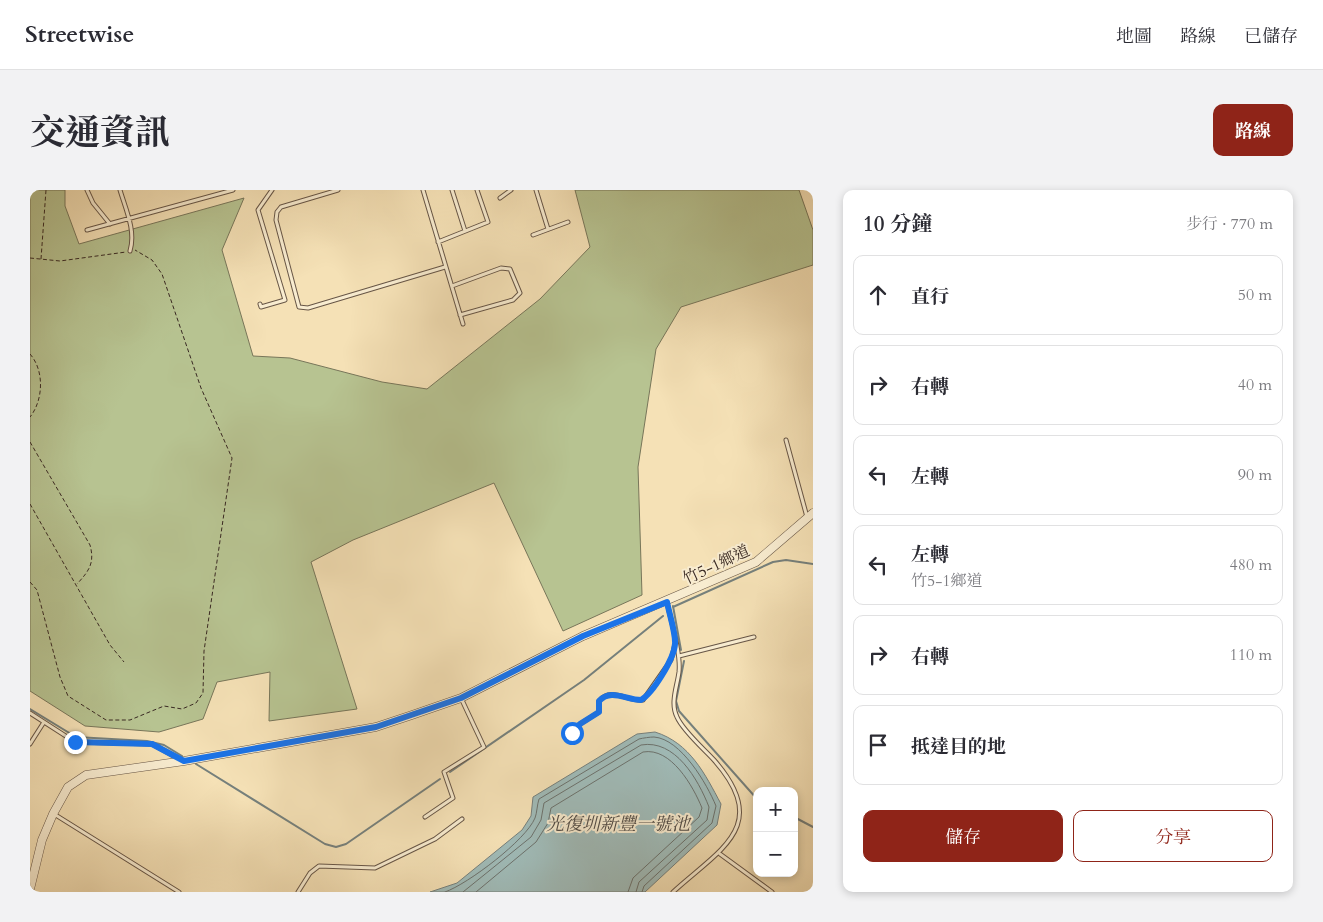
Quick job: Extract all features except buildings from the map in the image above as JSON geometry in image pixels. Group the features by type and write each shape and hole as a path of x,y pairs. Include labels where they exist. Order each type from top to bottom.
{"street":[{"name":"竹5-1鄉道","path":"30,889 42,840 54,814 68,787 86,775 184,761 376,727 461,698 583,636 667,602 756,562 810,516"}],"lane":[{"path":"87,190 93,202 110,224"},
{"path":"120,190 129,218 133,241 130,251"},
{"path":"87,230 233,190"},
{"path":"260,304 261,307 285,300 258,210 272,190"},
{"path":"338,190 281,207 277,212 276,220 299,307 308,308 445,266"},
{"path":"422,190 463,324"},
{"path":"452,190 465,231"},
{"path":"438,242 488,222 477,190"},
{"path":"500,198 511,190"},
{"path":"536,190 548,229"},
{"path":"533,235 568,222"},
{"path":"452,286 501,268 510,268 520,293 513,300 460,315"},
{"path":"786,440 810,516"},
{"path":"667,602 678,656 679,674 674,699 677,717 721,768 734,785 739,797 739,820 733,835 720,854 675,891"},
{"path":"678,656 754,637"},
{"path":"572,733 580,724 599,712 599,701 604,696 615,694 642,700 671,660 675,644"},
{"path":"425,817 453,798 444,772 484,747 461,698"},
{"path":"30,714 75,742 152,744 184,761"},
{"path":"30,744 44,722"},
{"path":"54,814 179,892"},
{"path":"298,892 310,872 319,866 375,868 435,839 462,819"},
{"path":"720,854 772,892"}],"path":[{"path":"41,259 46,190"},
{"path":"30,258 60,261 135,250 152,260 162,274 201,388 232,458 204,652 203,693 196,703 182,709 164,706 130,720 106,720 68,696 60,677 40,599 30,582"},
{"path":"30,354 38,367 40,396 37,408 30,417"},
{"path":"30,442 90,545 93,558 88,573 76,585"},
{"path":"30,504 110,644 124,662"}],"green space":[{"path":"30,190 65,190 65,206 79,244 244,198 222,250 253,356 290,358 382,382 427,389 540,299 590,247 575,190 799,190 813,230 813,265 681,307 656,349 638,467 642,595 563,631 494,483 353,540 311,562 357,709 269,721 270,672 217,682 203,719 159,732 85,726 30,691"}],"water":[{"name":"光復圳新豐一號池","path":"655,732 667,737 687,752 702,771 721,804 717,825 645,892 430,892 457,883 522,830 531,816 533,797 637,734"}],"waterway":[{"path":"673,607 773,562 786,560 813,564"},
{"path":"673,606 681,650"},
{"path":"450,772 584,680 663,616"},
{"path":"684,661 676,701 679,711 753,794"},
{"path":"30,709 76,737 147,741 164,745 182,756"},
{"path":"196,764 325,844 336,847 346,844 440,779"},
{"path":"798,819 813,827"}],"route":[{"path":"75,742 152,744 184,761 376,727 461,698 583,636 667,602 675,644 671,660 648,694 638,701 615,694 604,696 599,701 600,711 580,724 572,733"}]}
